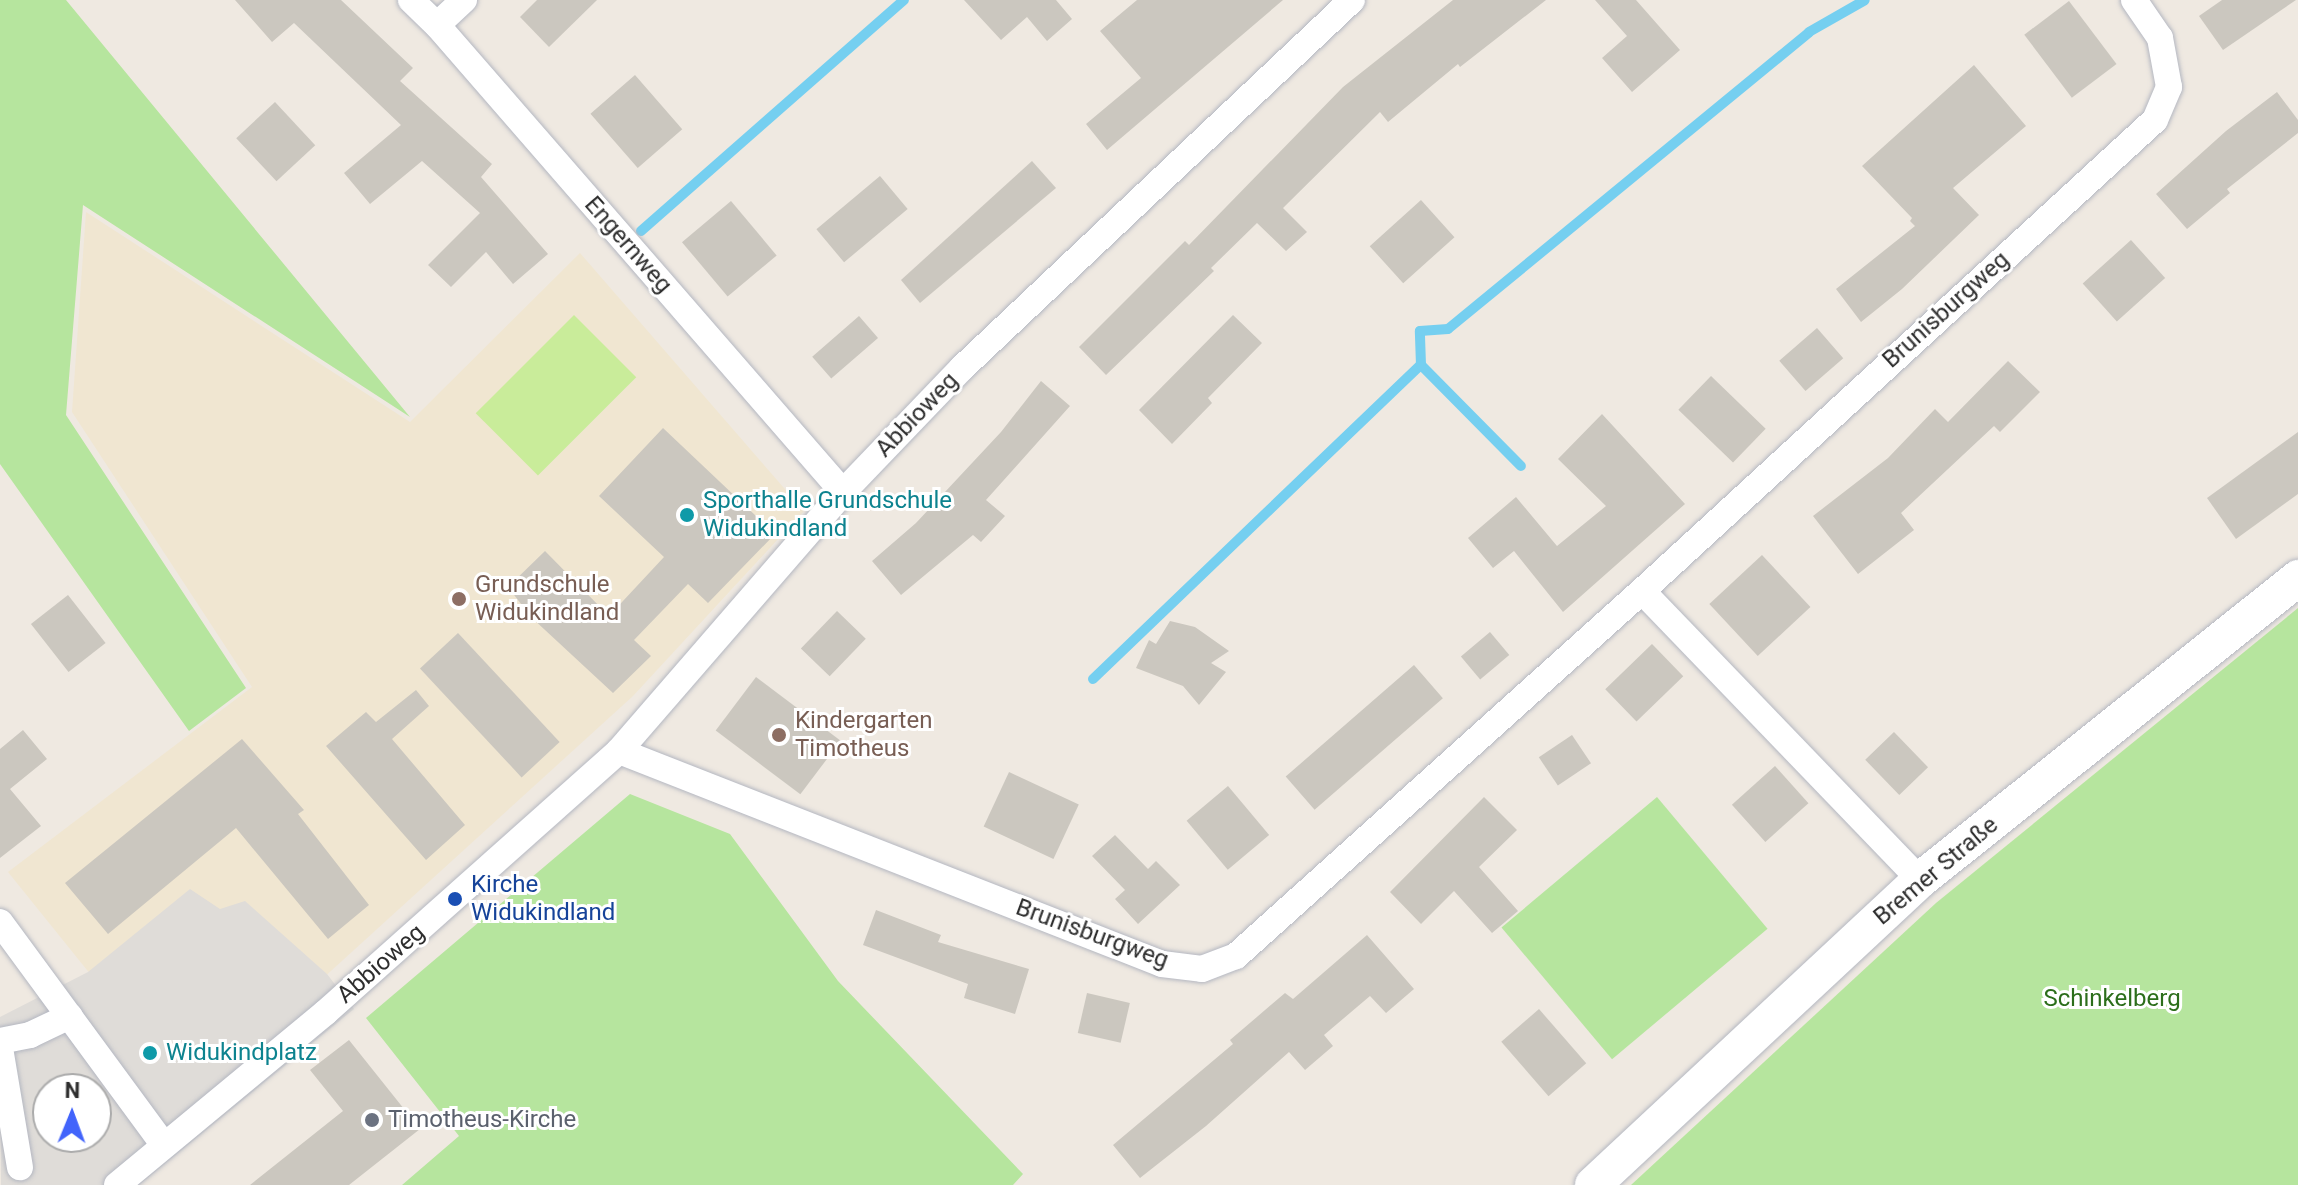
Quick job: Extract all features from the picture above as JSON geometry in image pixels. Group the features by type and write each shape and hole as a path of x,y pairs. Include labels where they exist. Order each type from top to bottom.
{"main road":[{"name":"Bremer Straße","path":"1593,1185 1920,880 2298,578"}],"street":[{"name":"Engernweg","path":"411,0 437,25 843,492"},
{"path":"437,25 464,0"},
{"name":"Abbioweg","path":"164,1145 326,1012 619,751 843,492 1007,325 1352,0"},
{"name":"Brunisburgweg","path":"619,751 1162,964 1202,969 1236,956 1642,591 2155,120 2169,87 2160,38 2134,0"},
{"path":"1642,591 1920,880"},
{"path":"0,922 164,1145 117,1185"},
{"path":"0,1041 30,1035 70,1016"},
{"path":"0,1048 20,1167"}],"shaded area":[{"name":"Grundschule Widukindland","path":"86,212 410,422 580,253 804,511 633,696 265,1031 182,1088 8,872 252,687 72,412"},
{"name":"Widukindplatz","path":"190,889 220,909 245,901 327,974 354,1009 139,1185 1,1185 0,1017 88,972"}],"green space":[{"path":"0,0 66,0 410,417 83,205 66,415 246,688 189,731 0,464"},
{"path":"574,315 636,377 538,476 476,413"},
{"name":"Schinkelberg","path":"2298,608 2298,1185 1631,1185 1936,903"},
{"path":"630,794 730,834 838,981 1023,1174 1013,1185 402,1185 459,1136 366,1018"},
{"path":"1657,797 1768,929 1612,1059 1501,927"}],"building":[{"path":"235,0 341,0 413,68 400,81 492,164 481,177 548,254 513,284 486,252 451,287 428,265 480,213 422,161 370,204 344,173 401,125 294,23 272,42"},
{"path":"537,0 597,0 549,47 520,17"},
{"path":"964,0 1056,0 1072,19 1047,41 1027,17 1001,40"},
{"path":"1137,0 1283,0 1107,150 1086,124 1141,78 1100,31"},
{"path":"1453,0 1546,0 1460,67 1458,64 1388,122 1380,112 1283,208 1307,232 1286,251 1257,223 1211,268 1214,271 1106,375 1079,347 1185,241 1189,245 1343,87"},
{"path":"1595,0 1636,0 1680,50 1632,92 1602,58 1627,36"},
{"path":"2222,0 2296,0 2223,50 2199,16"},
{"path":"2069,1 2117,64 2072,98 2024,35"},
{"path":"1974,65 2026,126 1953,188 1979,215 1902,289 1861,322 1836,289 1915,226 1910,221 1912,218 1862,166"},
{"path":"635,75 682,129 638,168 590,114"},
{"path":"2277,92 2298,120 2298,133 2227,189 2230,193 2187,229 2156,194 2226,131"},
{"path":"275,102 315,145 276,181 236,138"},
{"path":"1032,161 1056,188 920,303 901,280"},
{"path":"880,176 908,209 844,262 816,229"},
{"path":"1421,200 1454,237 1403,283 1370,246"},
{"path":"731,201 777,255 728,297 682,242"},
{"path":"2131,240 2165,278 2117,321 2083,283"},
{"path":"1233,315 1262,343 1208,398 1212,403 1172,444 1139,410"},
{"path":"859,316 878,338 831,379 812,357"},
{"path":"1817,328 1843,358 1806,391 1779,361"},
{"path":"2008,361 2040,392 2000,432 1994,426 1901,513 1914,530 1858,574 1813,516 1888,458 1935,409 1948,422"},
{"path":"1711,376 1766,429 1733,463 1678,410"},
{"path":"1041,381 1070,406 986,500 1005,516 981,542 973,535 901,595 872,561 916,523 1001,432"},
{"path":"1602,414 1685,504 1563,612 1514,551 1493,568 1468,538 1516,497 1557,546 1606,506 1558,459"},
{"name":"Sporthalle Grundschule Widukindland","path":"663,428 775,534 708,603 688,584 634,640 651,656 613,693 531,617 508,587 545,551 609,616 664,557 599,496"},
{"path":"2298,432 2298,494 2236,539 2207,498"},
{"path":"1762,555 1810,607 1758,656 1709,604"},
{"path":"68,595 106,643 69,672 31,624"},
{"path":"837,611 866,639 830,676 801,648"},
{"path":"1170,621 1195,627 1229,651 1211,663 1226,672 1199,705 1183,686 1136,668 1149,640 1156,644"},
{"path":"1490,632 1509,655 1480,679 1461,656"},
{"path":"458,633 560,742 522,777 420,668"},
{"path":"1652,644 1683,676 1637,722 1605,689"},
{"path":"1414,665 1443,698 1315,810 1286,777"},
{"name":"Kindergarten Timotheus","path":"756,677 841,741 800,794 716,731"},
{"path":"416,690 429,706 392,739 465,825 426,860 326,746 366,712 376,722"},
{"path":"23,730 47,759 10,789 41,826 0,858 0,749"},
{"path":"1894,732 1928,767 1899,795 1865,760"},
{"path":"1572,735 1591,763 1558,786 1539,757"},
{"path":"242,739 304,810 298,814 369,905 328,939 236,828 108,934 65,883"},
{"path":"1775,766 1808,803 1765,842 1732,805"},
{"path":"1009,772 1079,805 1053,859 984,826"},
{"path":"1228,786 1269,835 1228,870 1187,821"},
{"path":"1484,797 1517,830 1479,867 1518,911 1492,933 1454,891 1421,924 1390,892"},
{"path":"1115,835 1148,869 1156,861 1180,885 1138,924 1115,899 1125,890 1092,856"},
{"path":"876,910 941,935 938,942 1029,969 1015,1014 964,998 968,984 863,945"},
{"path":"1367,935 1414,989 1386,1013 1370,996 1324,1035 1333,1046 1305,1070 1289,1052 1206,1126 1140,1178 1113,1145 1233,1044 1230,1040 1285,993 1293,999"},
{"path":"1087,993 1130,1003 1121,1043 1078,1033"},
{"path":"1539,1009 1586,1063 1549,1096 1501,1042"},
{"name":"Timotheus-Kirche","path":"349,1040 420,1129 349,1185 250,1185 343,1111 310,1070"}],"waterway":[{"path":"641,231 904,0"},
{"path":"1093,679 1421,365 1420,331 1448,329 1809,32 1865,0"},
{"path":"1421,365 1521,466"}],"place":[{"name":"Sporthalle Grundschule Widukindland","path":"687,515"},
{"name":"Grundschule Widukindland","path":"459,599"},
{"name":"Kindergarten Timotheus","path":"779,735"},
{"name":"Kirche Widukindland","path":"455,899"},
{"name":"Widukindplatz","path":"150,1053"},
{"name":"Timotheus-Kirche","path":"372,1120"}]}
